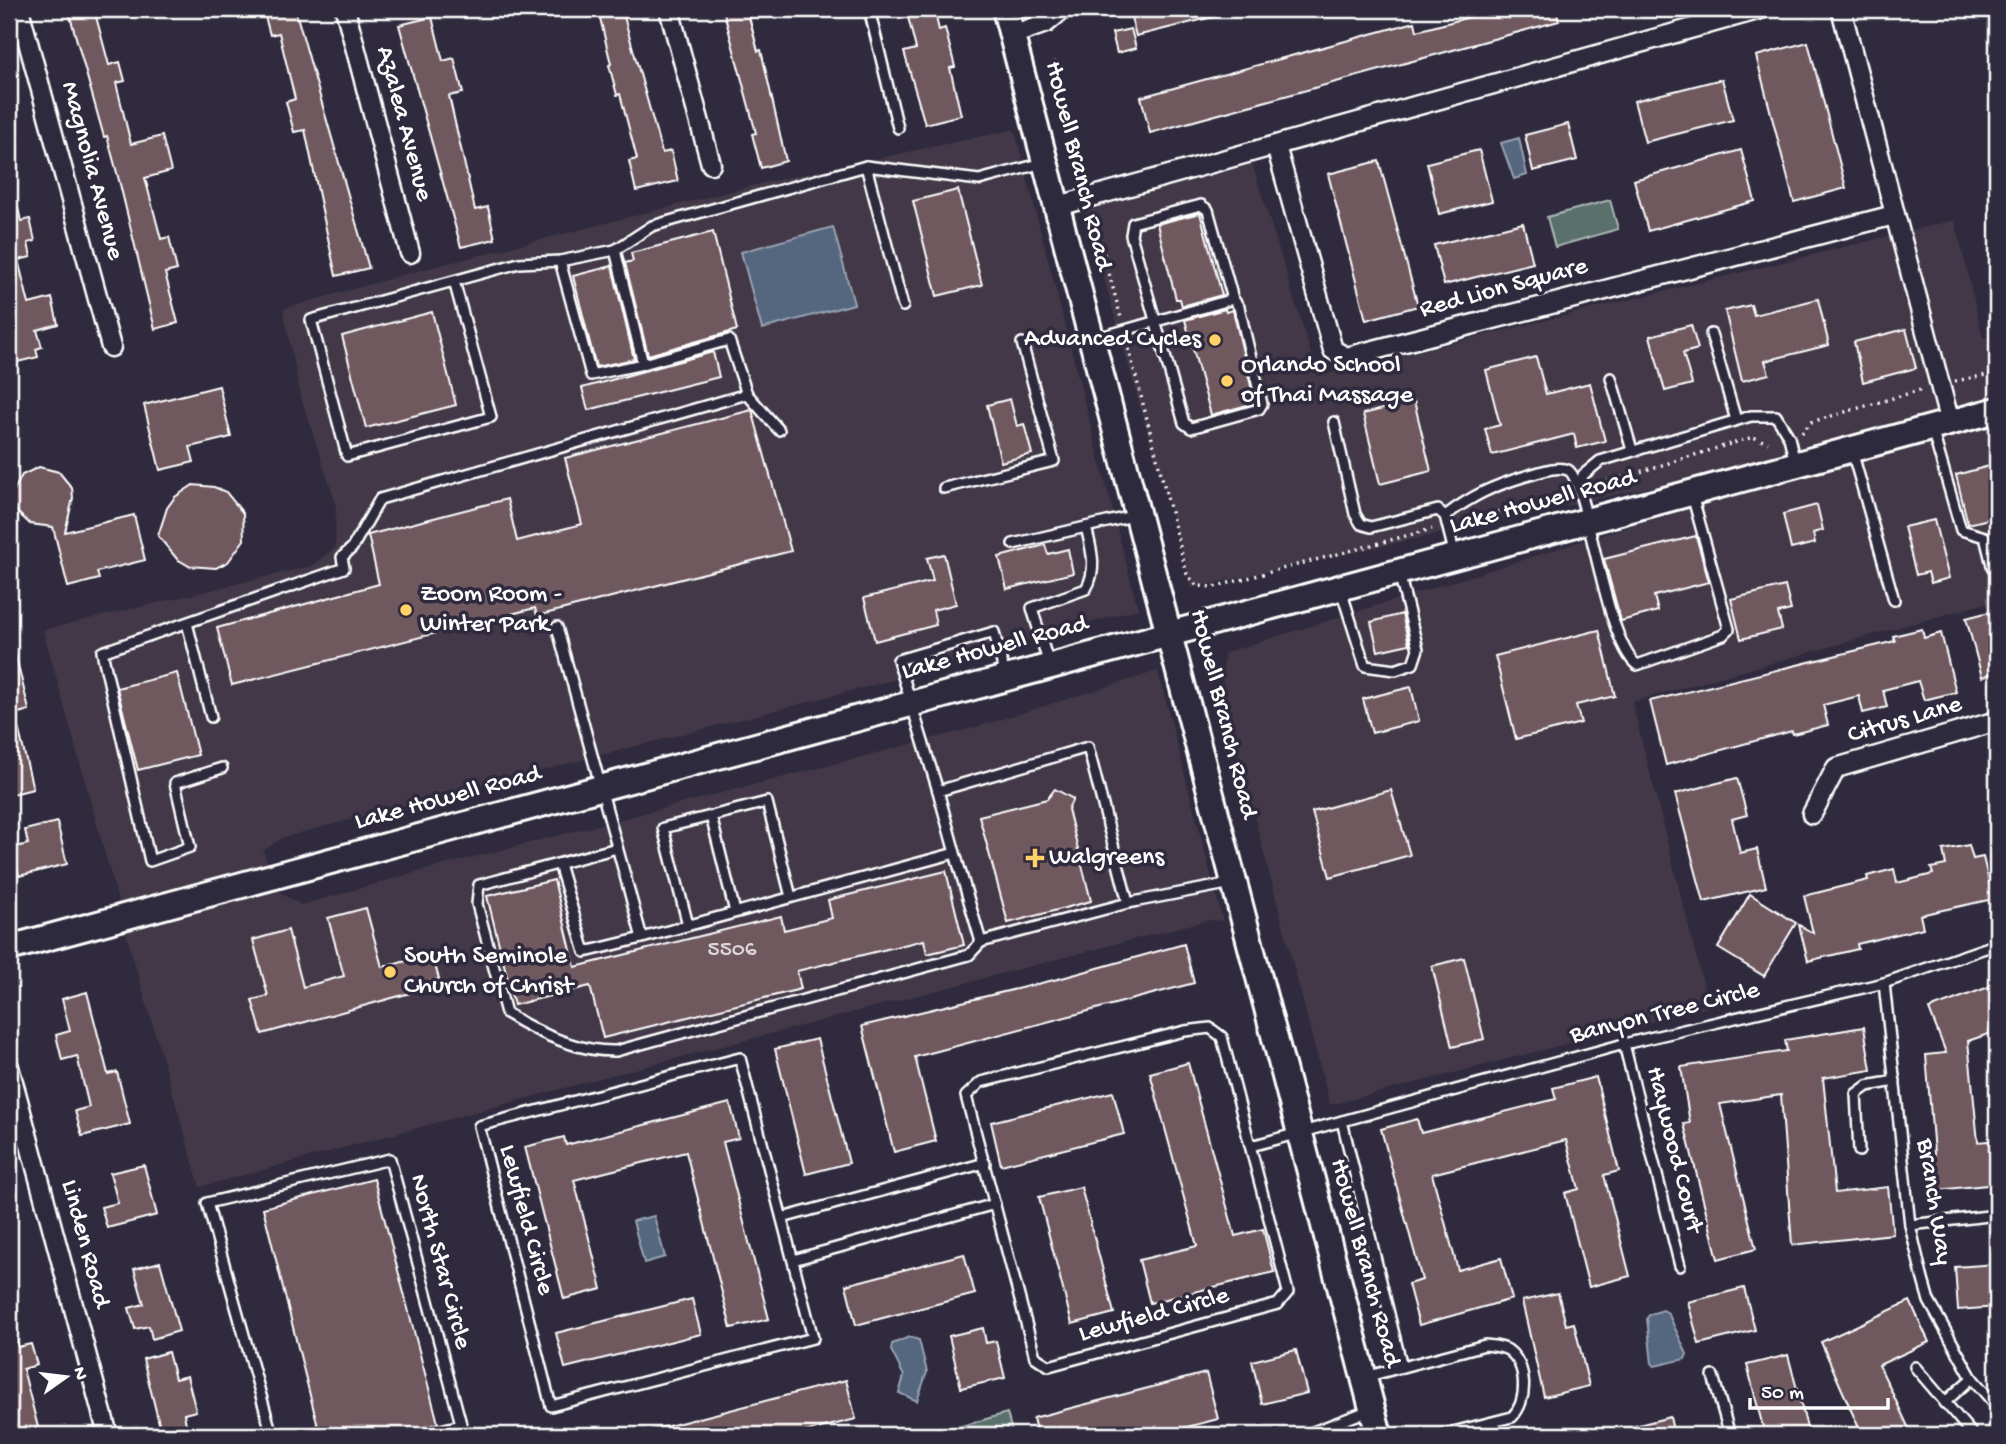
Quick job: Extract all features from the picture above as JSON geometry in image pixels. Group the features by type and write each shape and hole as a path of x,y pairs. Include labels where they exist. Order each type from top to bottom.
{"street":[{"name":"Magnolia Avenue","path":"19,9 111,347"},
{"name":"Azalea Avenue","path":"345,9 410,253"},
{"path":"669,9 711,164"},
{"name":"Howell Branch Road","path":"1005,9 1379,1435"},
{"path":"1012,35 1046,23 1063,9"},
{"path":"1055,207 1761,9"},
{"path":"1841,9 1894,215 1941,425"},
{"name":"Red Lion Square","path":"1276,146 1333,350 1348,357 1894,215"},
{"name":"Lake Howell Road","path":"9,948 1586,522 1694,503 1796,465 1997,410"},
{"name":"Citrus Lane","path":"1812,814 1836,768 1997,721"},
{"name":"Linden Road","path":"9,1067 108,1435"}],"lane":[{"path":"869,9 898,128"},
{"path":"454,281 491,417 347,456 311,320 519,263 560,261 615,250 652,226 866,166 979,180 1044,163"},
{"path":"866,166 903,306"},
{"path":"1201,205 1208,210 1233,299 1239,307 1263,394 1259,410 1191,428 1184,423 1131,235 1133,223 1201,205"},
{"path":"615,250 643,364"},
{"path":"560,261 591,374 643,364 729,340 747,394 779,430"},
{"path":"1091,340 1233,299"},
{"path":"1711,334 1736,420"},
{"path":"944,488 1054,461 1022,343"},
{"path":"1611,378 1632,450"},
{"path":"222,768 175,783 190,847 150,861 102,652 344,568 342,557 352,548 380,499 747,394"},
{"path":"1580,490 1583,475 1600,461 1751,416 1776,415 1789,437 1796,465"},
{"path":"1334,422 1355,514 1361,524 1371,527 1438,510 1445,516 1455,558"},
{"path":"1941,425 1961,530 1985,537 1993,569"},
{"path":"1851,450 1894,600"},
{"path":"1445,516 1476,493 1555,468 1569,470 1577,479 1586,522 1618,630 1629,659 1637,665 1723,635 1729,629 1694,503"},
{"path":"1013,544 1138,515"},
{"path":"1049,665 1032,608 1086,589 1093,578 1093,558 1086,527"},
{"path":"1340,588 1365,666 1395,670 1413,664 1418,649 1398,573"},
{"path":"187,622 211,717"},
{"path":"557,627 642,938"},
{"path":"981,942 898,660 994,632 1006,677"},
{"path":"938,791 1088,747 1128,903"},
{"path":"688,925 663,828 767,802 791,897"},
{"path":"711,816 735,912"},
{"path":"617,848 479,885 477,904 506,1013 530,1028 595,1051 616,1051 969,955 981,942 1128,903 1234,883"},
{"path":"559,864 585,952 955,853"},
{"name":"Banyon Tree Circle","path":"1299,1133 1625,1044 1884,983 1997,944"},
{"name":"Branch Way","path":"1884,983 1910,1225 1929,1301 1972,1378 1997,1407"},
{"name":"Lewfield Circle","path":"1210,1028 1222,1037 1251,1146 1288,1292 1278,1304 1049,1366 1035,1357 966,1096 981,1082 1185,1031 1210,1028"},
{"name":"Haywood Court","path":"1625,1044 1680,1266"},
{"name":"Lewfield Circle","path":"740,1058 782,1218 813,1338 551,1406 479,1126 740,1058"},
{"path":"1859,1151 1856,1094 1867,1086 1895,1081"},
{"path":"1342,1121 1402,1367"},
{"path":"1251,1146 1299,1133"},
{"name":"North Star Circle","path":"272,1435 207,1203 390,1159 464,1435"},
{"path":"782,1218 985,1163"},
{"path":"793,1260 995,1204"},
{"path":"1910,1225 1997,1215"},
{"path":"1363,1378 1485,1345 1501,1347 1510,1352 1516,1362 1524,1398 1512,1417 1441,1435"},
{"path":"1915,1367 1973,1435"},
{"path":"1713,1376 1730,1435"},
{"path":"1944,1403 1972,1378"},
{"path":"1305,1435 1372,1409"},
{"path":"420,1435 461,1425"}],"path":[{"path":"1954,381 1997,373"},
{"path":"1802,433 1811,422 1933,387"},
{"path":"1594,486 1753,437 1768,443"},
{"path":"1477,517 1565,494"},
{"path":"1197,586 1214,587 1432,529"}],"shaded area":[{"path":"1015,131 1138,609 897,679 284,837 263,851 270,868 120,908 43,630 311,566 335,548 336,504 301,397 283,309 402,275 767,182"},
{"path":"1252,163 1318,376 1889,236 1937,417 1699,481 1697,477 1192,588 1084,209"},
{"path":"1955,220 1983,338 1997,335 1997,400 1957,411 1909,231"},
{"path":"1997,419 1997,600 1632,702 1709,1007 1330,1105 1222,693 1224,653 1704,503 1704,500"},
{"path":"1158,671 1223,921 1208,920 601,1078 200,1187 124,927 278,885 282,894 301,905 417,872 973,728"}],"green space":[{"path":"1610,200 1618,229 1555,247 1547,217"},
{"path":"1007,1413 1013,1435 942,1435 941,1432"}],"water":[{"path":"1519,138 1527,175 1514,179 1501,143"},
{"path":"833,227 854,304 762,329 741,252"},
{"path":"654,1216 665,1257 644,1263 633,1221"},
{"path":"1663,1310 1668,1313 1687,1354 1685,1359 1655,1366 1652,1364 1647,1318 1650,1314"},
{"path":"909,1337 919,1340 927,1372 917,1401 899,1393 904,1376 891,1350 892,1344"}],"building":[{"path":"68,9 94,9 109,65 120,62 125,81 116,83 131,144 162,136 171,171 145,178 161,239 169,237 177,270 165,273 178,323 155,329 107,136 104,137"},
{"path":"263,9 295,9 369,268 336,276 305,130 294,132 286,102 295,99 279,33 270,35"},
{"path":"723,9 747,9 758,51 761,50 786,161 761,168 752,134 756,133"},
{"path":"906,9 934,9 939,30 945,28 955,67 950,68 961,115 925,124 904,52 916,49"},
{"path":"1129,9 1224,9 1225,14 1136,36"},
{"path":"1500,9 1556,9 1559,21 1150,133 1141,97 1415,22 1417,31"},
{"path":"623,13 662,153 671,151 678,181 636,191 629,161 637,159 620,94 617,95 609,65 611,64 600,18"},
{"path":"432,17 443,61 454,58 463,93 449,96 475,210 488,207 495,239 461,247 399,25"},
{"path":"1131,29 1136,48 1117,53 1112,33"},
{"path":"1808,42 1846,188 1794,202 1756,56"},
{"path":"1722,79 1733,120 1645,142 1634,101"},
{"path":"1568,124 1577,160 1533,171 1525,135"},
{"path":"1479,150 1492,201 1439,214 1427,163"},
{"path":"1741,150 1755,201 1648,231 1634,180"},
{"path":"1379,161 1418,306 1366,320 1328,174"},
{"path":"958,190 982,285 937,296 913,201"},
{"path":"9,192 14,192 21,221 30,219 35,241 28,243 31,257 18,260 29,304 52,298 58,324 37,330 42,347 36,349 38,357 9,364"},
{"path":"1200,213 1222,295 1182,306 1180,299 1176,299 1157,224"},
{"path":"1523,223 1533,263 1444,285 1434,245"},
{"path":"713,232 737,330 648,355 625,263 633,261 631,253"},
{"path":"612,266 634,359 596,367 573,276"},
{"path":"1818,299 1829,345 1765,361 1769,374 1742,381 1725,311 1751,305 1754,315"},
{"path":"1225,309 1226,312 1233,310 1255,403 1211,415 1185,320"},
{"path":"432,312 456,405 366,428 342,336"},
{"path":"1691,325 1698,349 1683,353 1692,384 1665,391 1650,336"},
{"path":"1906,329 1916,368 1863,382 1854,342"},
{"path":"713,352 719,377 588,410 582,388"},
{"path":"1536,357 1546,394 1590,383 1605,441 1577,448 1574,434 1492,455 1485,429 1500,425 1486,370"},
{"path":"219,386 231,437 190,447 194,462 160,470 144,405"},
{"path":"1010,399 1017,426 1024,424 1032,454 1001,462 987,405"},
{"path":"1414,401 1431,471 1380,484 1363,414"},
{"path":"752,410 791,551 537,616 535,608 232,685 217,628 379,584 368,535 507,499 517,541 582,524 565,458"},
{"path":"1989,466 1997,499 1997,517 1968,524 1956,475"},
{"path":"39,467 59,472 72,488 73,498 65,532 134,515 145,560 97,572 99,579 68,587 53,527 30,524 16,511 13,502 13,492 22,475"},
{"path":"193,485 214,487 226,492 243,513 244,540 228,562 216,568 189,566 177,559 158,536 167,508 175,497"},
{"path":"1817,505 1823,530 1813,533 1815,543 1791,549 1783,514"},
{"path":"1934,520 1949,578 1931,583 1928,572 1916,575 1904,527"},
{"path":"1696,536 1709,582 1654,596 1658,611 1621,621 1604,559"},
{"path":"1045,545 1048,554 1068,549 1073,573 1007,589 999,557"},
{"path":"944,554 956,604 933,610 936,625 875,641 864,598 933,581 927,558"},
{"path":"1785,586 1791,610 1778,613 1782,629 1741,639 1731,599"},
{"path":"1997,610 1997,672 1982,677 1966,618"},
{"path":"1402,614 1409,644 1378,651 1371,622"},
{"path":"1922,629 1924,638 1941,633 1956,692 1924,700 1918,681 1883,690 1887,707 1863,713 1859,696 1823,705 1828,725 1793,734 1792,731 1666,765 1650,701 1895,641 1893,636"},
{"path":"1599,630 1615,696 1576,705 1581,723 1516,739 1495,656"},
{"path":"14,649 29,710 15,714 33,789 9,795 9,650"},
{"path":"177,673 198,755 138,770 117,688"},
{"path":"1411,687 1419,721 1372,733 1363,699"},
{"path":"1737,778 1747,815 1732,819 1740,853 1757,849 1766,887 1704,902 1675,794"},
{"name":"Walgreens","path":"1055,789 1073,799 1068,809 1091,901 1008,923 979,816 1047,799"},
{"path":"1391,790 1410,855 1330,877 1312,812"},
{"path":"57,822 67,864 19,876 12,848 28,844 25,830"},
{"path":"1969,845 1973,859 1983,857 1993,899 1920,915 1923,928 1857,944 1858,949 1808,961 1799,925 1813,933 1804,896 1868,880 1867,876 1894,869 1897,883 1933,874 1931,868 1946,865 1943,850"},
{"path":"946,871 964,945 927,954 924,940 797,971 801,989 603,1038 590,986 514,1005 487,896 554,880 575,967 781,916 784,930 832,918 828,900"},
{"path":"1750,894 1796,923 1764,976 1718,948"},
{"name":"South Seminole Church of Christ","path":"366,908 382,967 411,960 412,964 433,958 439,979 419,985 421,990 262,1034 252,1000 268,996 253,940 288,930 303,987 344,976 328,918"},
{"path":"1184,944 1194,983 915,1057 936,1141 894,1152 862,1026 1062,978"},
{"path":"1464,958 1484,1039 1452,1047 1432,966"},
{"path":"1997,984 1997,1031 1968,1041 1978,1142 1997,1140 1997,1184 1937,1190 1926,1055 1946,1053 1929,1009"},
{"path":"87,992 108,1074 117,1072 130,1124 82,1136 75,1111 89,1107 77,1056 62,1060 56,1035 70,1031 62,999"},
{"path":"1864,1027 1871,1070 1823,1078 1835,1193 1888,1187 1893,1234 1792,1245 1781,1095 1720,1104 1756,1249 1718,1259 1684,1124 1690,1123 1681,1067 1787,1051 1785,1040"},
{"path":"817,1039 849,1163 806,1174 775,1049"},
{"path":"1188,1063 1235,1236 1263,1229 1274,1272 1150,1303 1139,1260 1197,1246 1150,1073"},
{"path":"1596,1077 1619,1171 1604,1175 1630,1276 1589,1287 1565,1193 1579,1189 1566,1140 1432,1174 1458,1270 1501,1258 1512,1299 1419,1325 1408,1284 1422,1280 1381,1129 1417,1119 1421,1133 1556,1099 1553,1088"},
{"path":"1113,1092 1124,1134 1001,1165 991,1122"},
{"path":"730,1103 739,1138 723,1142 769,1319 731,1328 686,1152 574,1180 602,1289 564,1299 525,1147 564,1137 566,1145"},
{"path":"144,1165 157,1215 107,1228 101,1207 118,1203 110,1173"},
{"path":"374,1179 438,1423 399,1435 320,1435 263,1208"},
{"path":"1081,1187 1114,1313 1072,1324 1039,1197"},
{"path":"964,1254 975,1294 856,1325 846,1285"},
{"path":"160,1262 179,1331 152,1339 149,1326 135,1329 129,1308 144,1304 134,1269"},
{"path":"1997,1264 1997,1307 1958,1310 1955,1267"},
{"path":"1744,1288 1755,1330 1699,1344 1688,1302"},
{"path":"1558,1293 1566,1325 1574,1323 1589,1386 1544,1397 1522,1301"},
{"path":"692,1299 701,1334 565,1368 556,1333"},
{"path":"1910,1301 1929,1342 1879,1365 1912,1435 1862,1435 1821,1342"},
{"path":"983,1328 986,1343 996,1341 1005,1378 961,1388 949,1336"},
{"path":"14,1331 18,1347 31,1344 37,1365 23,1369 40,1435 9,1435 9,1332"},
{"path":"1296,1350 1307,1393 1262,1404 1252,1361"},
{"path":"168,1352 175,1379 187,1376 196,1411 184,1414 187,1429 162,1435 143,1359"},
{"path":"1788,1355 1809,1435 1765,1435 1747,1365"},
{"path":"1206,1373 1218,1419 1156,1435 1037,1435 1033,1418"},
{"path":"846,1380 856,1419 793,1435 654,1435 653,1430"},
{"path":"1670,1417 1674,1435 1620,1435 1619,1430"}],"place":[{"name":"Advanced Cycles","path":"1215,340"},
{"name":"Orlando School of Thai Massage","path":"1227,381"},
{"name":"Zoom Room - Winter Park","path":"406,610"},
{"name":"Walgreens","path":"1035,858"},
{"name":"South Seminole Church of Christ","path":"390,972"}]}
